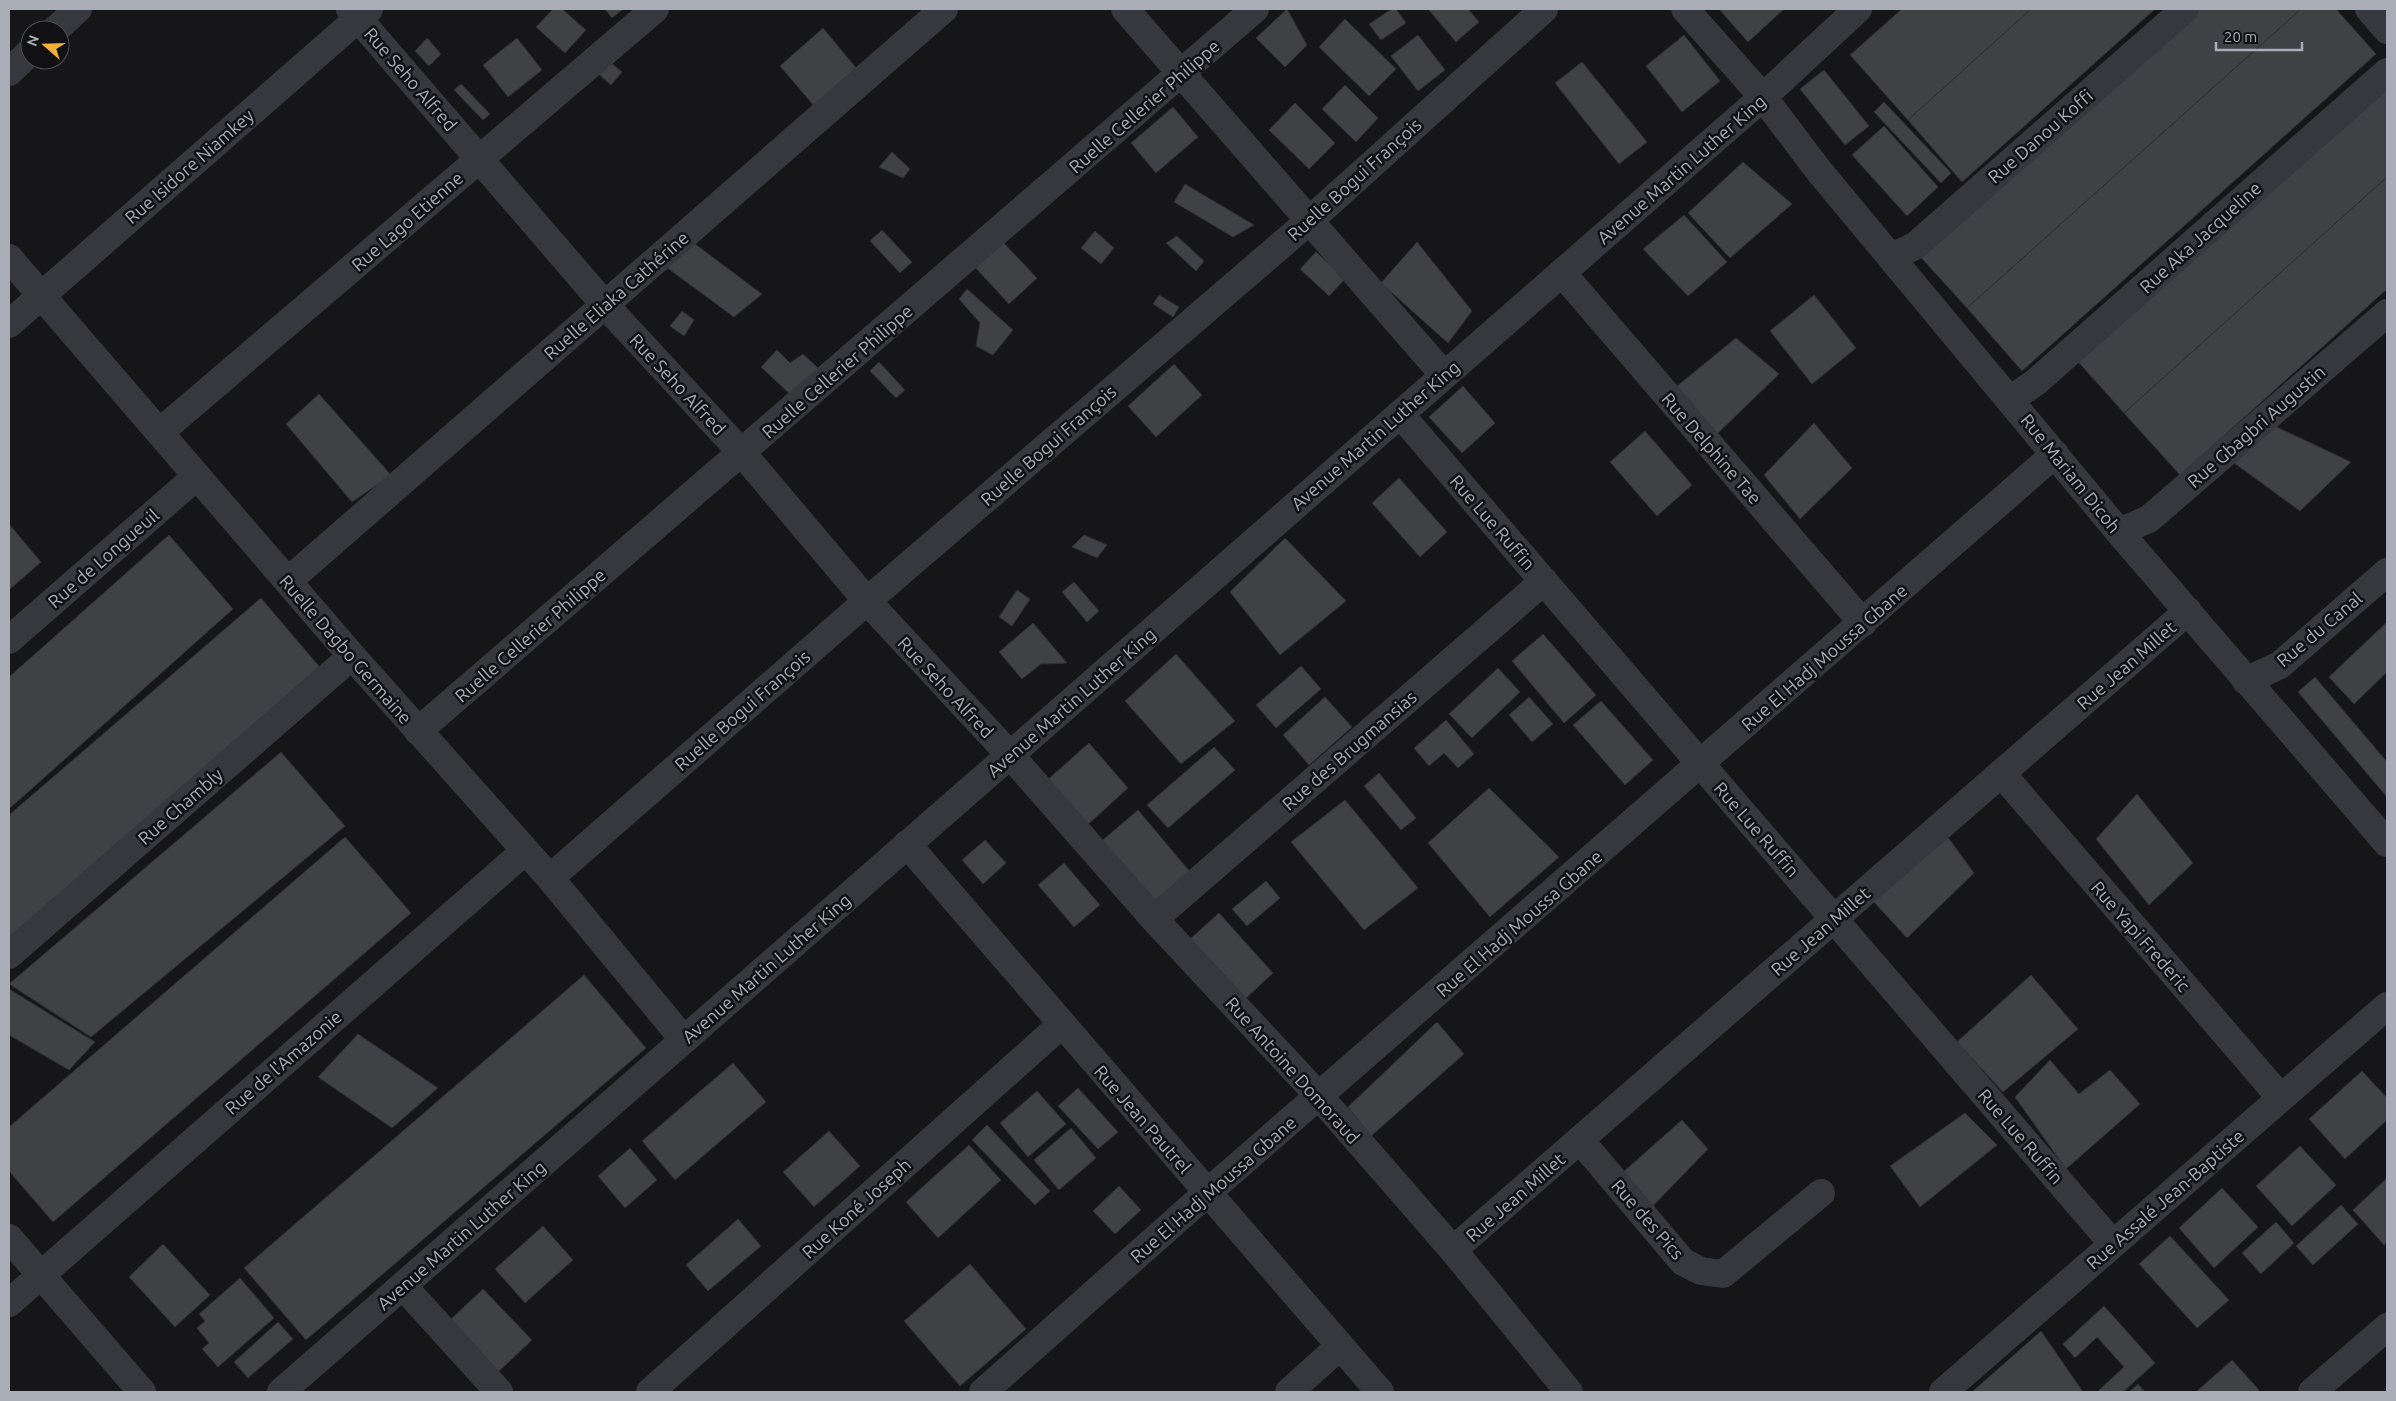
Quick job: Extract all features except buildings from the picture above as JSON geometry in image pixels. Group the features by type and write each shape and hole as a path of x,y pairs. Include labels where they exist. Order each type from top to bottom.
{"street":[{"path":"66,20 78,9"},
{"name":"Rue Lago Etienne","path":"160,432 655,9"},
{"name":"Ruelle Eliaka Cathérine","path":"288,581 944,9"},
{"path":"1124,9 1444,375"},
{"name":"Ruelle Cellerier Philippe","path":"418,731 742,454 1255,9"},
{"name":"Ruelle Bogui François","path":"550,878 867,601 1309,221 1544,9"},
{"name":"Rue Mariam Dicoh","path":"1685,9 1763,97 1891,257 2119,532 2387,843"},
{"name":"Avenue Martin Luther King","path":"281,1392 1763,97 1858,9"},
{"name":"Rue Danou Koffi","path":"1891,257 1915,246 2185,9"},
{"path":"2369,9 2387,30"},
{"name":"Rue Seho Alfred","path":"359,12 480,159 605,304 742,454 867,601 1010,755"},
{"name":"Rue Isidore Niamkey","path":"9,324 359,12"},
{"path":"9,72 20,62"},
{"name":"Rue Aka Jacqueline","path":"2010,399 2036,382 2387,72"},
{"name":"Ruelle Dagbo Germaine","path":"9,258 352,656 550,878 684,1040"},
{"name":"Rue Delphine Tae","path":"1562,273 1863,623"},
{"name":"Rue Gbagbri Augustin","path":"2119,532 2149,519 2387,313"},
{"name":"Rue Lue Ruffin","path":"1400,414 2113,1244"},
{"name":"Rue El Hadj Moussa Gbane","path":"983,1392 1207,1193 2055,454"},
{"name":"Rue de Longueuil","path":"9,640 197,476"},
{"name":"Rue du Canal","path":"2246,681 2280,665 2387,572"},
{"name":"Rue des Brugmansias","path":"1154,919 1544,581"},
{"name":"Rue Jean Millet","path":"1453,1250 2188,611"},
{"name":"Rue Chambly","path":"9,956 352,656"},
{"name":"Rue Antoine Domoraud","path":"1010,755 1154,919 1319,1096 1453,1250 1569,1392"},
{"name":"Rue Yapi Frederic","path":"2001,773 2281,1098"},
{"name":"Rue Jean Pautrel","path":"907,844 1380,1392"},
{"name":"Rue de l'Amazonie","path":"9,1302 525,851"},
{"name":"Rue Assalé Jean-Baptiste","path":"1943,1392 2387,1006"},
{"name":"Rue Koné Joseph","path":"650,1392 1062,1024"},
{"name":"Rue des Pics","path":"1580,1140 1683,1262 1701,1271 1723,1274 1821,1193"},
{"path":"9,1238 142,1392"},
{"path":"403,1286 499,1392"},
{"path":"2312,1392 2387,1327"},
{"path":"1289,1392 1340,1346"}]}
